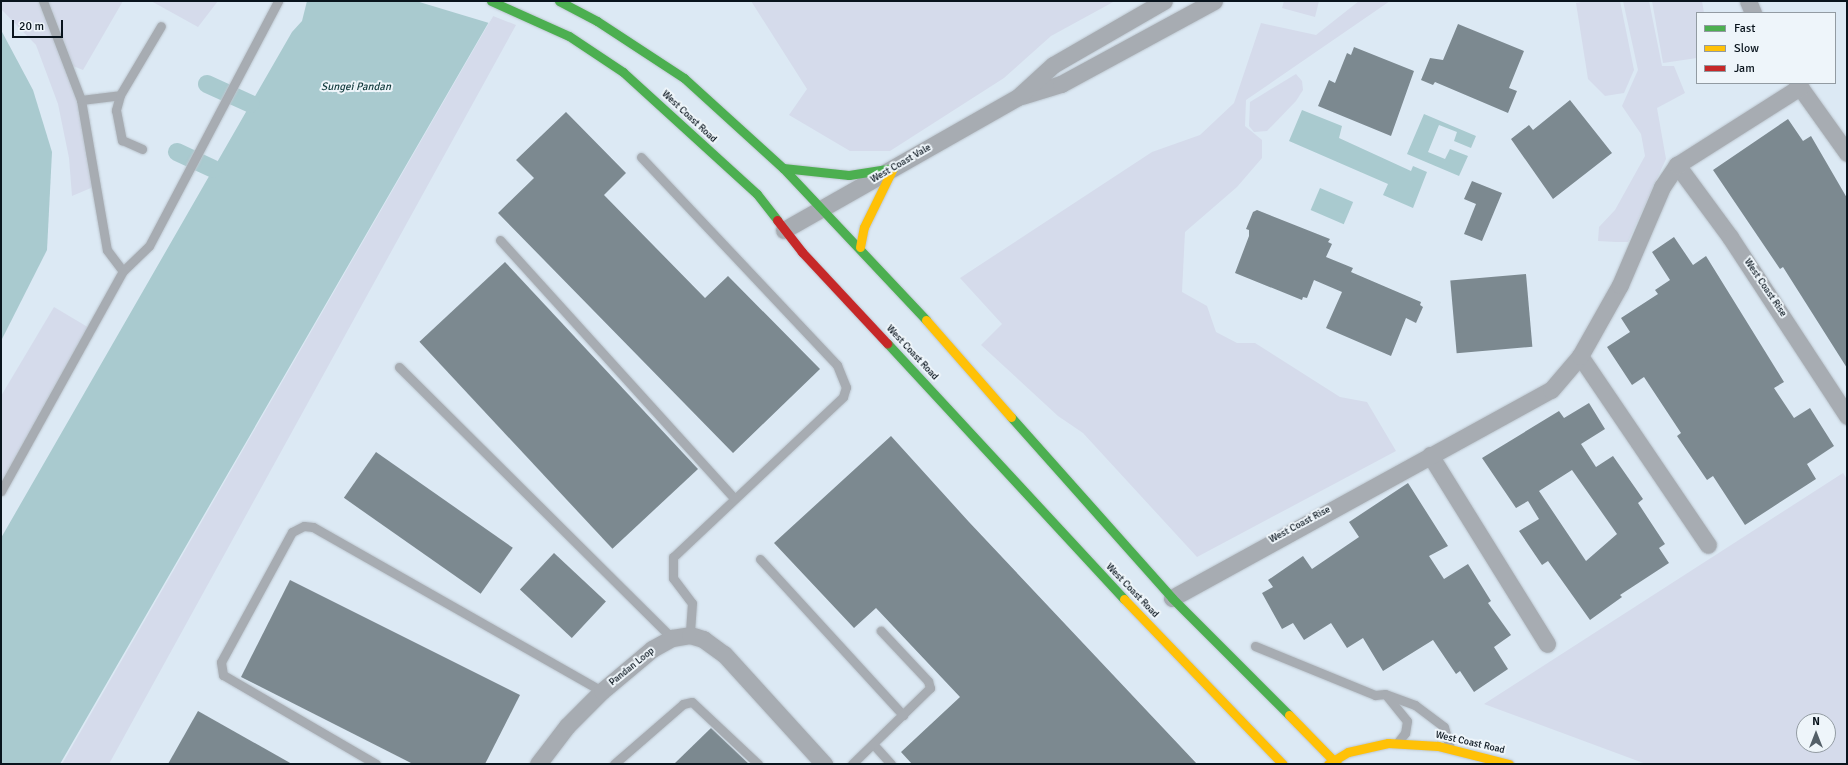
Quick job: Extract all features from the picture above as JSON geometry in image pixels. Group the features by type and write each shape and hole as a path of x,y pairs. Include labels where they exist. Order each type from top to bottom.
{"main road":[{"name":"West Coast Road","path":"491,1 509,7 569,36 623,72 757,194 784,230 1104,578 1283,764"},
{"name":"West Coast Road","path":"559,1 597,21 684,78 783,168 860,247 1172,598 1333,763 1348,752 1398,743 1450,748 1509,764"},
{"path":"783,168 849,175 893,168"},
{"path":"860,247 864,227 893,168"}],"street":[{"name":"West Coast Vale","path":"1018,97 1053,64 1164,1"},
{"name":"West Coast Vale","path":"784,230 1018,97 1061,84 1214,1"},
{"path":"1748,1 1753,12"},
{"path":"1798,85 1847,153"},
{"name":"West Coast Rise","path":"1172,598 1430,455 1551,390 1580,356 1620,285 1662,187 1677,165 1798,85"},
{"name":"West Coast Rise","path":"1677,165 1730,237 1847,416"},
{"path":"1580,356 1708,545"},
{"path":"1430,455 1547,644"},
{"path":"690,635 703,638 724,654 824,764"},
{"name":"Pandan Loop","path":"538,764 567,726 602,691 652,649 672,638 690,635"}],"lane":[{"path":"43,1 81,100 107,250 123,271"},
{"path":"1,492 123,271 149,246 278,1"},
{"path":"142,149 122,140 116,110 120,95 161,26"},
{"path":"81,100 120,95"},
{"path":"641,157 837,365 845,379 843,397 672,556 673,578 692,603 690,635"},
{"path":"500,240 734,498"},
{"path":"399,367 672,638"},
{"path":"376,764 223,675 221,662 292,532 304,526 313,527 602,691"},
{"path":"760,559 903,715"},
{"path":"852,764 928,692 930,684 881,631"},
{"path":"1255,646 1375,695 1385,694 1415,705 1444,727 1450,748"},
{"path":"1385,694 1407,721 1405,733 1398,743"},
{"path":"614,764 683,704 692,702 758,764"},
{"path":"873,744 891,764"}],"shaded area":[{"path":"1,1 123,1 83,70 68,64 98,185 72,196 69,158 58,104 36,45 1,9"},
{"path":"151,1 218,1 198,27"},
{"path":"751,1 1115,1 1051,36 1004,78 890,151 850,151 789,115 807,89"},
{"path":"1284,1 1319,1 1315,17 1282,8"},
{"path":"1359,1 1390,1 1246,100 1245,126 1262,140 1262,158 1237,187 1185,232 1182,292 1207,306 1216,332 1237,343 1255,343 1340,397 1367,402 1396,451 1197,557 1083,433 1058,416 981,345 1002,324 960,278 1152,152 1200,135 1234,103 1261,23 1316,35"},
{"path":"1587,1 1620,1 1634,70 1624,93 1605,96 1588,79 1576,3"},
{"path":"1623,1 1649,1 1662,66 1674,66 1685,93 1657,108 1666,159 1628,242 1598,241 1599,227 1615,210 1645,156 1641,134 1622,106 1638,70"},
{"path":"1652,1 1702,1 1704,12 1696,12 1696,58 1663,63"},
{"path":"493,16 516,25 109,764 62,764"},
{"path":"1296,74 1302,81 1303,90 1296,101 1267,131 1254,132 1249,126 1250,102"},
{"path":"54,307 91,329 1,491 1,396"},
{"path":"1843,473 1847,479 1847,764 1646,764 1484,704"}],"water":[{"name":"Sungei Pandan","path":"307,1 501,1 60,764 1,764 1,538 292,32 302,21"},
{"path":"1,30 33,90 52,152 47,250 1,341"},
{"path":"1302,110 1342,126 1339,138 1411,171 1413,166 1427,172 1413,208 1383,195 1388,184 1289,141"},
{"path":"1424,114 1476,136 1471,148 1454,141 1457,132 1439,125 1428,152 1445,159 1450,149 1468,156 1459,176 1407,154"},
{"path":"1320,188 1353,202 1344,224 1311,210"}],"pier":[{"path":"416,1 502,1 489,23"}],"building":[{"path":"1458,24 1524,51 1509,88 1517,91 1508,113 1435,82 1433,85 1421,80 1430,58 1443,60"},
{"path":"1354,47 1414,71 1391,136 1318,106 1329,80 1335,83 1347,53 1351,55"},
{"path":"1570,100 1612,153 1553,199 1511,139 1529,125 1533,130"},
{"path":"566,112 626,173 604,195 705,298 728,276 820,369 733,453 498,213 534,178 516,160"},
{"path":"1788,119 1803,141 1811,136 1847,198 1847,368 1783,267 1780,269 1713,170"},
{"path":"1472,181 1502,193 1482,241 1464,234 1476,204 1464,199"},
{"path":"1257,210 1330,239 1328,242 1332,244 1326,257 1353,268 1351,272 1421,302 1420,305 1423,307 1416,323 1406,318 1391,356 1326,328 1342,292 1314,280 1307,298 1303,297 1302,300 1235,273 1249,236 1249,230 1246,229 1253,212"},
{"path":"1674,237 1693,265 1706,256 1784,382 1774,388 1794,418 1810,408 1834,446 1807,464 1816,479 1745,525 1713,476 1707,480 1677,436 1681,433 1644,377 1632,385 1607,347 1630,332 1621,318 1658,294 1655,290 1670,280 1652,252"},
{"path":"505,262 698,469 612,549 419,342"},
{"path":"1526,274 1532,347 1457,353 1450,281"},
{"path":"1589,403 1605,429 1581,444 1596,467 1613,456 1643,499 1638,503 1665,544 1659,548 1669,563 1620,595 1622,597 1590,620 1548,561 1542,565 1519,531 1539,519 1528,501 1516,508 1482,458 1559,411 1564,418","holes":["1572,470 1617,534 1586,561 1539,491"]},
{"path":"891,436 969,522 1197,764 912,764 901,752 960,697 876,608 854,628 774,543"},
{"path":"376,452 513,548 481,594 344,498"},
{"path":"1408,483 1448,546 1429,556 1444,579 1468,564 1491,601 1488,603 1511,635 1494,647 1508,669 1474,692 1460,671 1456,674 1433,640 1383,671 1363,638 1347,648 1331,623 1304,640 1293,623 1282,629 1262,593 1273,587 1268,580 1303,556 1312,569 1359,537 1349,522"},
{"path":"554,553 606,601 572,638 520,590"},
{"path":"290,580 520,695 485,764 413,764 241,677"},
{"path":"198,711 292,764 168,764"},
{"path":"711,728 749,764 674,764"}],"waterway":[{"path":"207,84 251,104"},
{"path":"177,152 213,169"}],"traffic: fast":[{"path":"491,1 569,36 623,72 757,194 777,220"},
{"path":"559,1 597,21 684,78 783,168 926,320"},
{"path":"783,168 849,175 893,168"},
{"path":"887,343 1124,599"},
{"path":"1011,417 1172,598 1289,715"}],"traffic: slow":[{"path":"860,247 864,227 893,168"},
{"path":"926,320 1011,417"},
{"path":"1124,599 1283,764"},
{"path":"1289,715 1337,764"},
{"path":"1328,764 1348,752 1388,743 1438,746 1509,764"}],"traffic: jam":[{"path":"777,220 802,252 887,343"}]}
